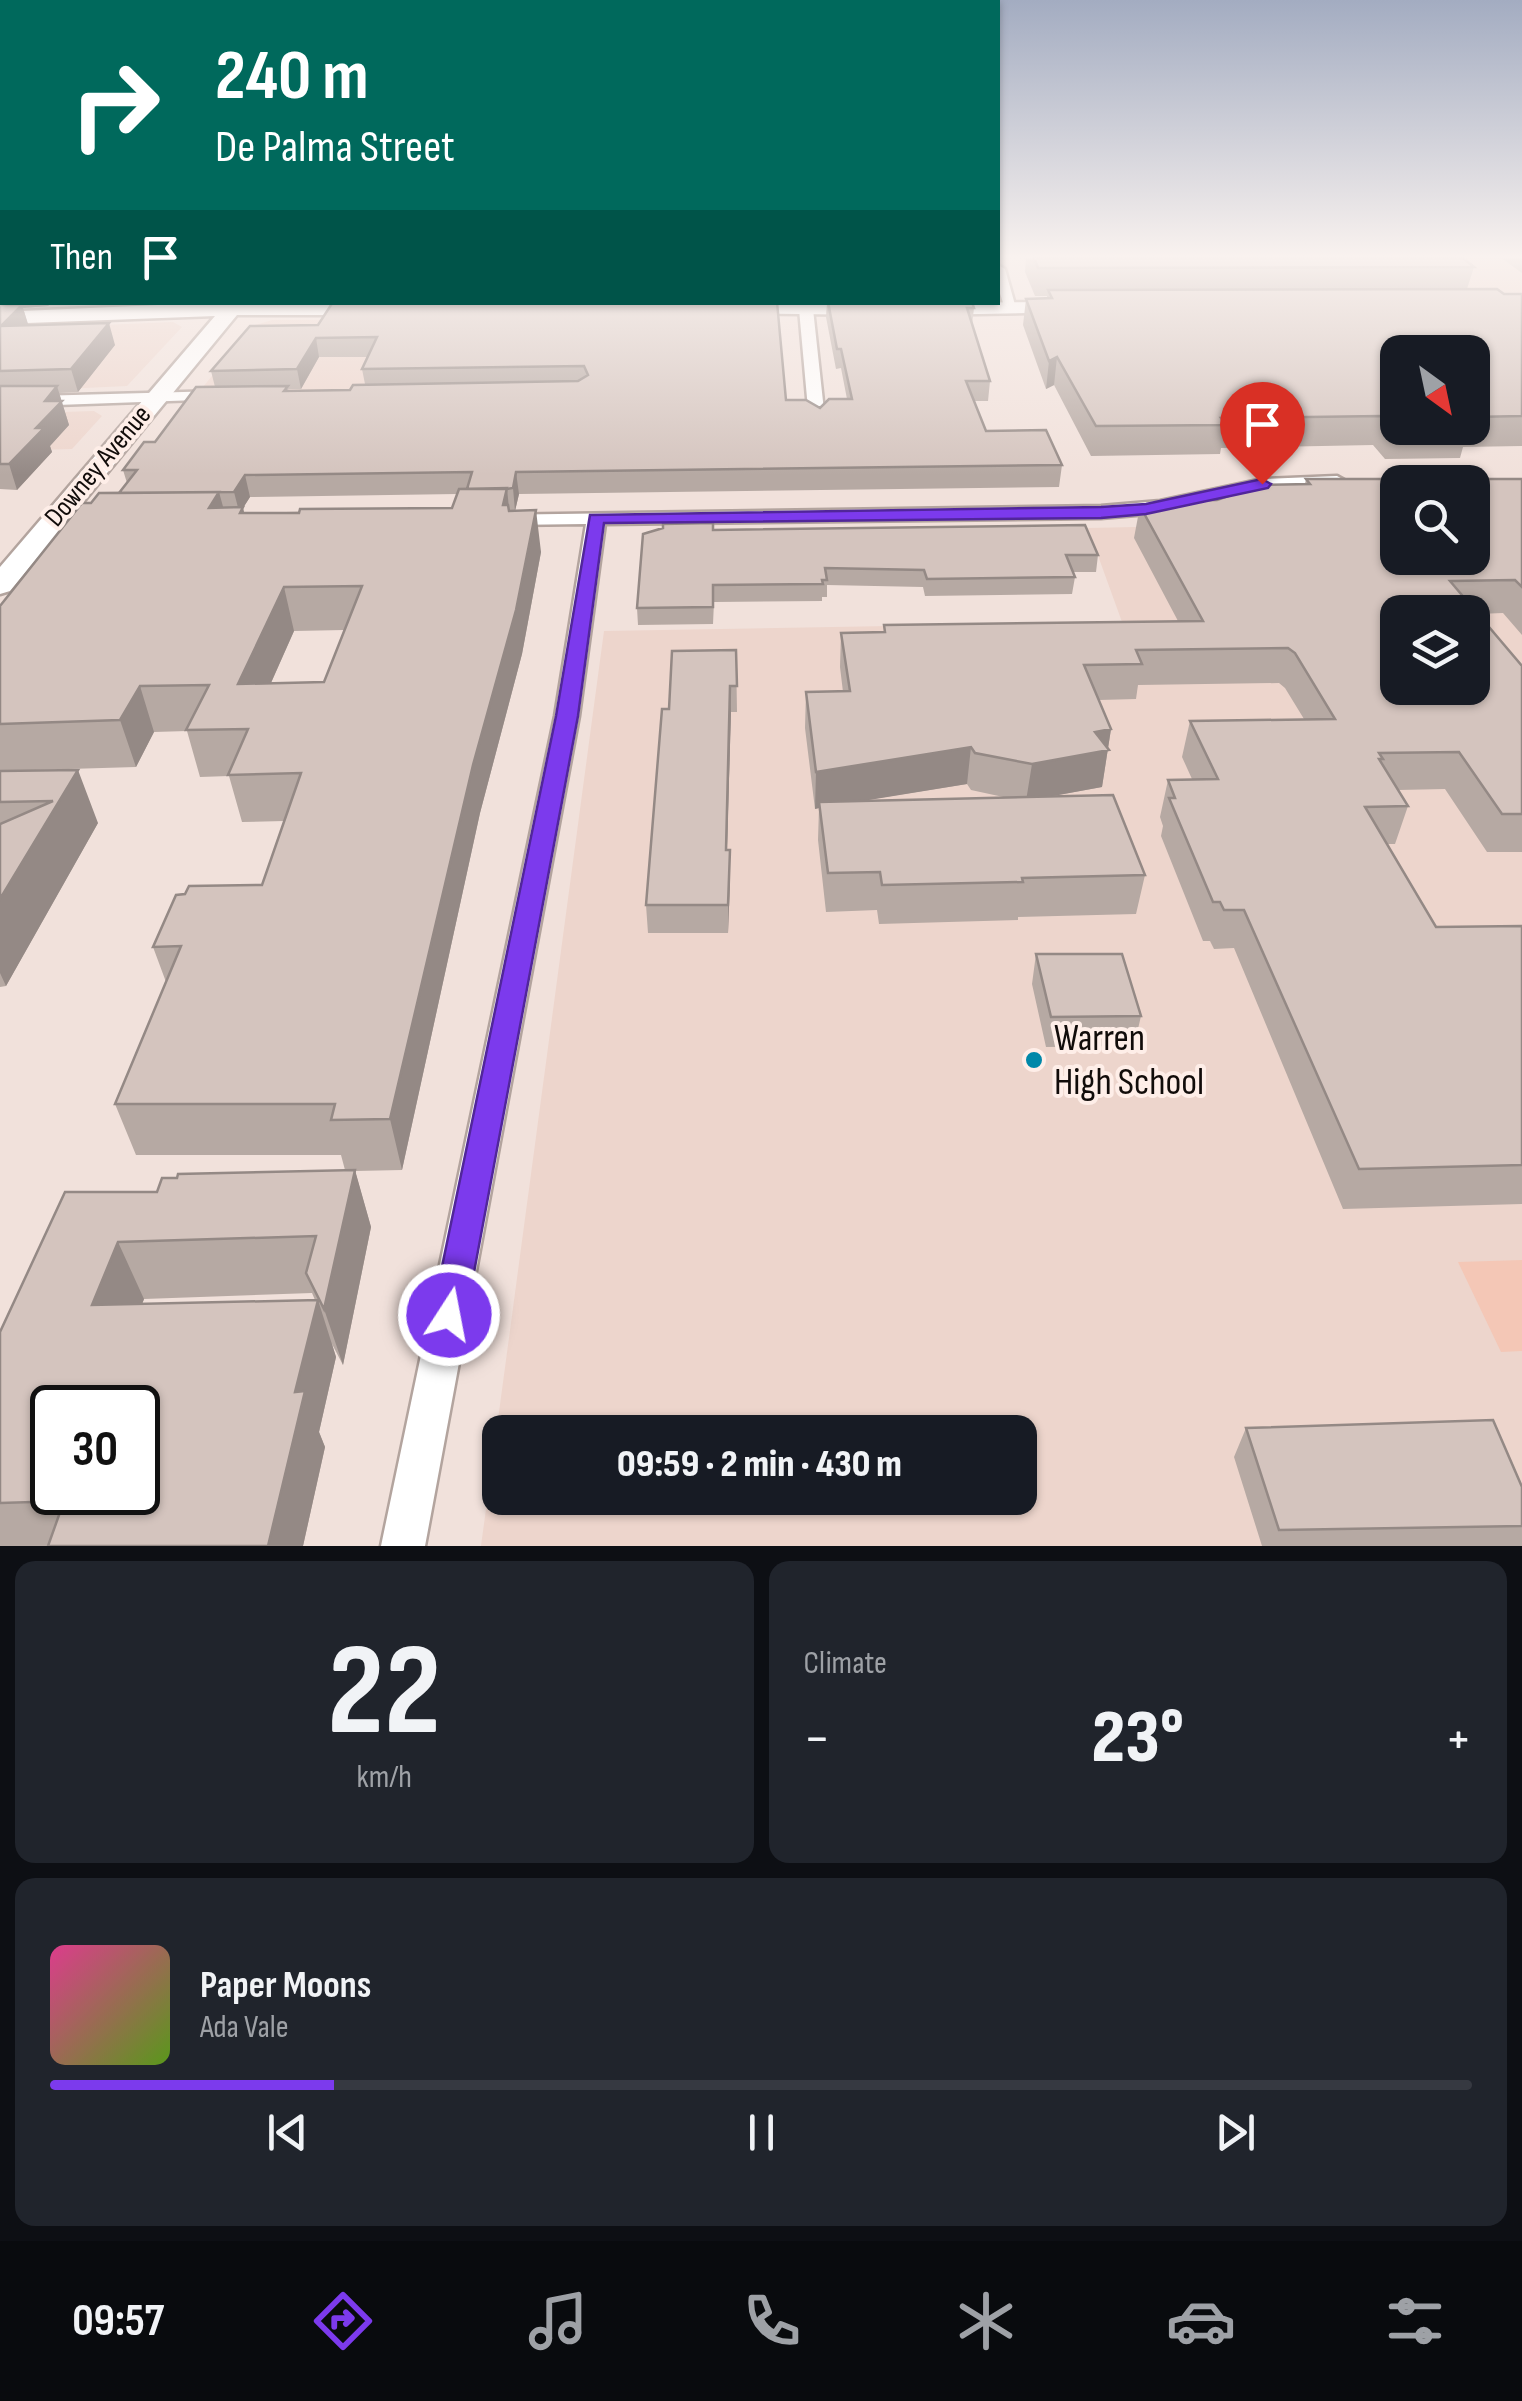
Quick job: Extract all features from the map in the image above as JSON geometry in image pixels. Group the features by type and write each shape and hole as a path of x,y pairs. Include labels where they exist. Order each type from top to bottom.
{"main road":[{"name":"Downey Avenue","path":"0,585 58,525 214,330"}],"street":[{"path":"808,330 818,420"},
{"path":"0,402 233,396"},
{"path":"479,520 1101,512 1146,509 1262,484 1348,481"},
{"path":"404,1546 567,716 596,518"}],"shaded area":[{"path":"54,330 179,330 127,386 0,392"},
{"path":"249,330 396,330 364,391 199,392"},
{"path":"94,411 102,416 72,449 0,451 0,414"},
{"name":"Warren High School","path":"1522,494 1522,1546 481,1546 485,1515 1037,1515 1037,1415 499,1415 604,631 1122,622 1088,528 1135,527 1185,519 1380,555 1380,575 1490,575 1490,535"},
{"path":"1522,1260 1522,1351 1501,1352 1458,1262"}],"building":[{"path":"0,330 103,330 71,369 0,371"},
{"path":"246,330 780,330 786,400 806,400 820,408 829,399 852,399 833,330 974,330 990,381 966,381 986,431 1046,430 1062,465 516,472 513,488 507,489 467,489 472,472 245,475 234,492 119,493 137,470 123,470 144,442 155,442 196,387 350,390 353,385 578,381 588,375 584,366 362,369 377,337 316,338 297,369 211,371"},
{"path":"1038,330 1522,330 1522,416 1490,417 1490,335 1380,335 1380,416 1221,418 1226,425 1096,426 1057,357 1049,361"},
{"path":"0,386 57,386 45,401 62,401 36,428 44,428 9,464 0,464"},
{"path":"1306,479 1380,479 1380,575 1490,575 1490,479 1522,479 1522,587 1515,580 1450,581 1462,595 1380,595 1380,705 1490,705 1490,628 1522,666 1522,814 1502,814 1459,752 1379,753 1408,806 1365,807 1436,927 1522,926 1522,1165 1359,1169 1244,910 1224,910 1220,902 1213,902 1169,798 1175,798 1168,780 1218,779 1190,721 1335,719 1295,653 1288,648 1136,650 1142,664 1084,665 1111,729 1095,732 1109,750 1032,764 975,753 971,747 816,772 806,692 850,691 841,633 885,632 884,625 1203,621 1140,506 1217,500 1260,485 1310,484"},
{"path":"507,488 503,505 508,505 509,511 536,510 516,610 473,765 390,1119 331,1120 335,1104 115,1104 181,946 153,947 176,895 185,894 189,886 262,885 301,773 228,775 248,729 186,730 209,685 140,686 120,720 0,724 0,606 82,503 91,503 99,493 219,492 209,508 243,507 240,513 299,513 300,509 452,508 459,489","holes":["362,586 324,682 238,684 284,587"]},
{"path":"713,523 713,530 1085,525 1098,555 1066,555 1075,577 927,579 924,570 825,568 827,580 822,580 823,584 713,585 713,607 637,608 643,534 663,528 663,524"},
{"path":"736,650 737,686 730,686 728,905 646,905 662,709 669,709 672,651"},
{"path":"78,770 0,899 0,824 53,801 0,802 0,771"},
{"path":"1113,795 1145,875 882,885 880,872 828,873 819,802"},
{"path":"1036,954 1122,954 1141,1016 1051,1017"},
{"path":"355,1170 324,1309 306,1273 316,1236 118,1242 92,1305 318,1300 295,1392 305,1391 268,1546 48,1546 59,1515 160,1515 160,1385 30,1385 30,1502 0,1503 0,1332 65,1192 157,1192 162,1178 177,1178 178,1174"},
{"path":"1493,1420 1522,1487 1522,1526 1279,1530 1246,1428"}],"place":[{"name":"Warren High School","path":"1034,1060"}],"route":[{"path":"449,1315 567,716 596,518 1101,512 1146,509 1262,484"}]}
